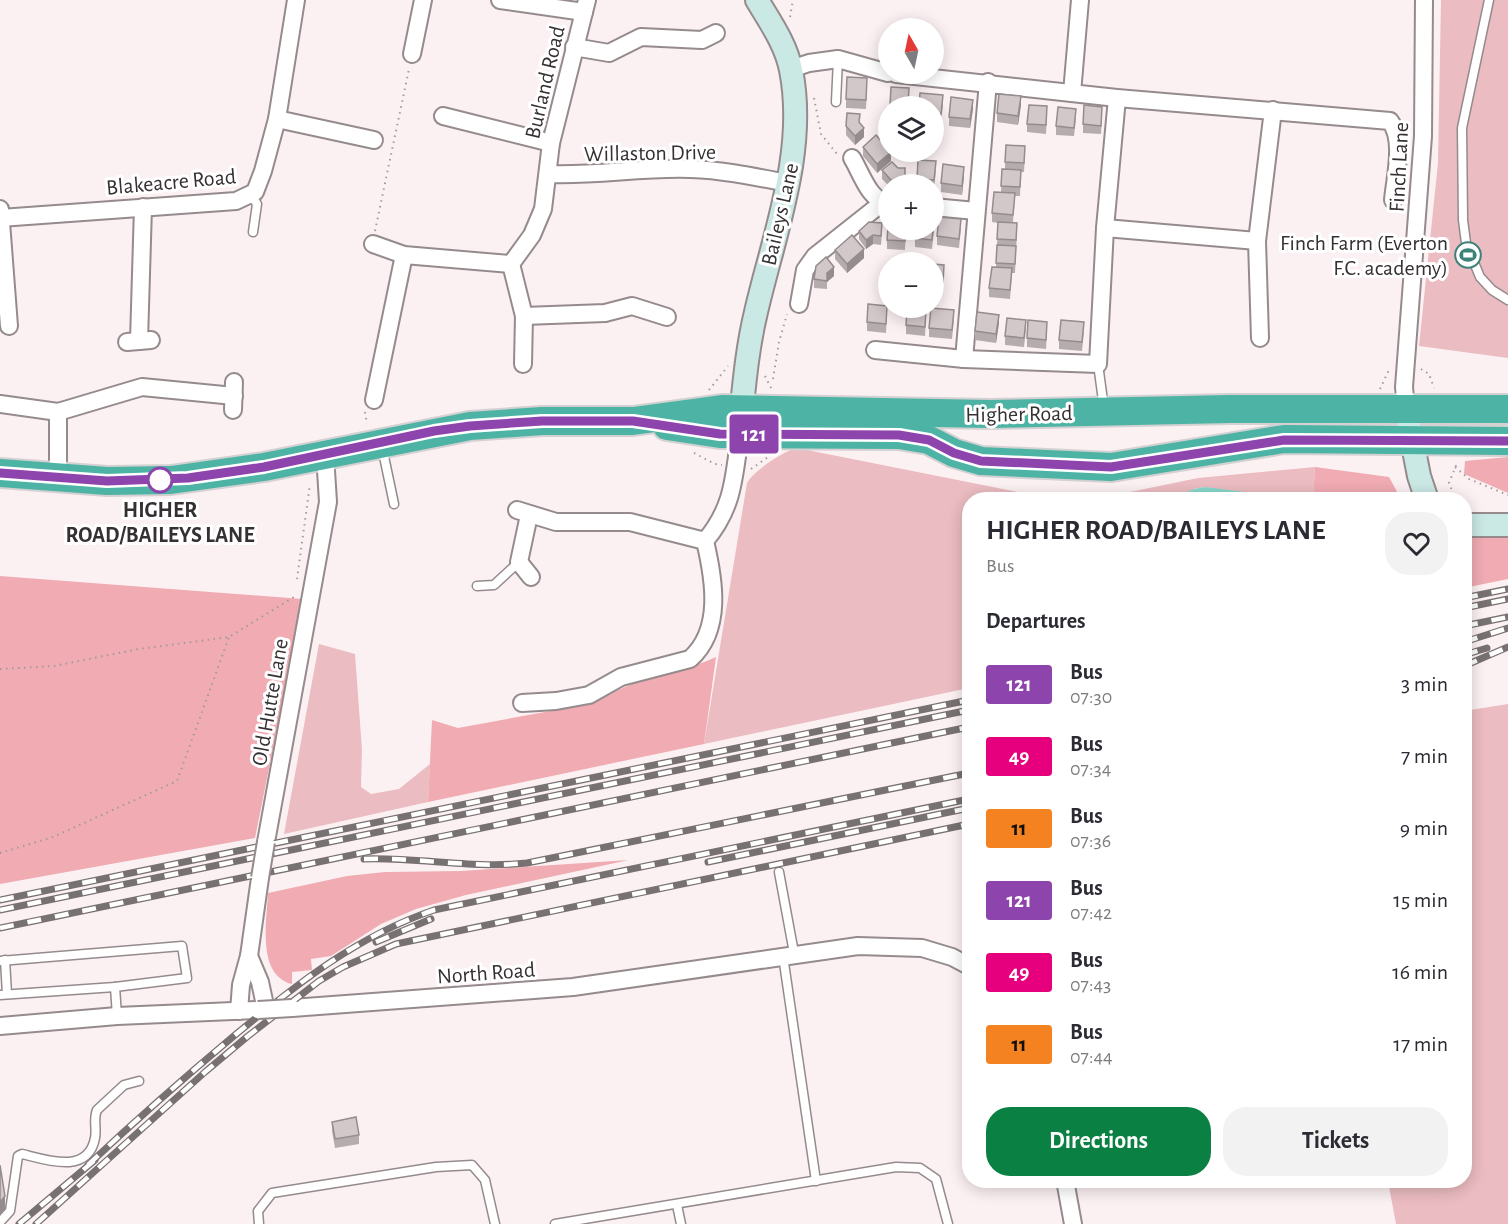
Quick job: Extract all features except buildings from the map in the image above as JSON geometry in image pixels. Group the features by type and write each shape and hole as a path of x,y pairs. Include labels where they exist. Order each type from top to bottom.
{"highway":[{"name":"Higher Road","path":"0,473 134,482 205,477 319,456 434,431 492,424 633,421 741,422 1104,412 1508,409"},
{"name":"Higher Road","path":"741,422 899,435 929,440 954,453 981,461 1111,467 1284,440 1508,441"}],"street":[{"name":"Blakeacre Road","path":"0,214 237,201 251,195 263,171 277,118 296,0"},
{"path":"412,54 423,0"},
{"path":"500,0 586,6"},
{"name":"Baileys Lane","path":"741,422 755,315 787,183 796,134 791,69 786,52 757,0"},
{"path":"1072,93 1080,0"},
{"name":"Finch Lane","path":"1407,409 1404,387 1423,136 1424,0"},
{"name":"Burland Road","path":"511,264 532,235 543,209 551,144 586,6"},
{"path":"574,47 609,53 641,37 702,40 716,33"},
{"path":"791,69 809,63 838,59 878,70"},
{"path":"944,78 1117,98 1390,121 1396,128 1398,139 1393,200"},
{"path":"964,359 988,82"},
{"path":"875,350 964,359 1098,364 1105,228 1117,98"},
{"path":"1260,338 1257,241 1273,110"},
{"path":"443,116 551,144"},
{"path":"277,118 374,140"},
{"path":"845,156 867,188 878,197"},
{"name":"Willaston Drive","path":"549,174 576,176 633,170 692,169 787,183"},
{"path":"139,341 142,207"},
{"path":"793,308 805,270 815,256 878,208"},
{"path":"944,208 976,211"},
{"path":"0,214 9,326"},
{"path":"1105,228 1257,241"},
{"path":"373,244 404,255 511,264 524,316 523,364"},
{"path":"374,400 404,255"},
{"path":"524,316 605,313 632,306 667,316"},
{"path":"0,405 58,412 142,387 234,396"},
{"path":"1407,409 1419,476 1424,492"},
{"path":"58,412 58,478"},
{"path":"522,703 556,701 589,695 621,677 690,659 696,653 707,634 715,590 705,541 725,515 741,422"},
{"name":"Old Hutte Lane","path":"239,1011 241,985 249,956 266,842 328,502 319,456"},
{"path":"531,578 519,562 523,513 556,522 630,522 705,541"},
{"path":"1472,525 1508,525"},
{"name":"North Road","path":"0,1026 117,1016 292,1008 573,987 789,954 858,946 894,945 936,952 962,963"},
{"name":"Old Hutte Lane","path":"249,956 263,1008"},
{"path":"1066,1188 1072,1224"}],"lane":[{"path":"1489,0 1462,128 1463,219 1466,243 1480,277 1492,290 1508,300"},
{"path":"836,102 838,59"},
{"path":"251,195 257,204 253,232"},
{"path":"1098,364 1104,412"},
{"path":"381,443 394,504"},
{"path":"477,586 494,585 519,562"},
{"path":"779,872 816,1181"},
{"path":"182,946 187,978 115,987 4,994 2,961 182,946"},
{"path":"115,987 117,1016"},
{"path":"0,1222 10,1211 18,1156 22,1154 70,1163 84,1156 95,1139 97,1110 124,1085 139,1081"},
{"path":"259,1224 258,1210 272,1193 436,1167 472,1165 485,1180 495,1224"},
{"path":"555,1224 896,1167 920,1168 936,1179 948,1224"},
{"path":"677,1205 681,1224"}],"path":[{"path":"373,244 412,54"},
{"path":"814,92 821,134 845,156"},
{"path":"773,379 779,342 793,308"},
{"path":"296,585 319,456"},
{"path":"1453,492 1449,483 1457,462"},
{"path":"1455,467 1469,479 1508,495"},
{"path":"0,669 54,666 139,649 229,637 294,597"},
{"path":"0,853 53,837 177,781 229,637"}],"shaded area":[{"name":"Finch Farm (Everton F.C. academy)","path":"1441,0 1508,0 1508,358 1419,346 1438,163"},
{"path":"797,448 1018,492 962,492 962,689 704,744 747,483 769,462"},
{"path":"1508,457 1508,493 1464,474 1465,461"},
{"path":"1315,467 1313,492 1233,492 1205,487 1190,492 1130,492 1198,478"},
{"path":"1315,467 1389,477 1397,492 1313,492"},
{"path":"1205,487 1244,492 1187,492"},
{"path":"1508,536 1508,579 1472,586 1472,537"},
{"path":"0,576 303,599 255,838 0,884"},
{"path":"319,644 355,654 362,750 361,787 371,794 399,789 430,764 428,802 284,834"},
{"path":"716,657 704,744 428,802 432,720 458,728 588,704 629,685"},
{"path":"1508,704 1508,1224 1396,1224 1389,1188 1472,1188 1472,710"},
{"path":"629,860 466,895 416,909 381,924 331,956 311,959 312,970 292,972 292,984 281,979 273,970 268,958 266,931 268,893 347,876 385,872 461,871"}],"railway":[{"path":"1472,596 1508,589"},
{"path":"1472,606 1508,599"},
{"path":"1472,624 1508,617"},
{"path":"1472,639 1508,628"},
{"path":"1472,663 1508,647"},
{"path":"1472,653 1487,648"},
{"path":"0,900 962,701"},
{"path":"0,910 962,711"},
{"path":"0,928 962,728"},
{"path":"364,859 486,865 527,863 962,774"},
{"path":"88,1165 179,1083 281,998 329,963 379,933 406,921 434,910 962,800"},
{"path":"708,862 962,809"},
{"path":"36,1224 248,1036 319,981 343,967 396,944 962,825"},
{"path":"376,942 431,919"},
{"path":"19,1224 95,1160"}],"bus line":[{"name":"121","path":"0,473 134,482 205,477 374,446 434,431 542,421 633,421 720,434 899,435 929,440 954,453 981,461 1111,467 1284,440 1508,441"}],"place":[{"name":"Finch Farm (Everton F.C. academy)","path":"1468,255"},
{"name":"HIGHER ROAD/BAILEYS LANE","path":"160,480"}]}
